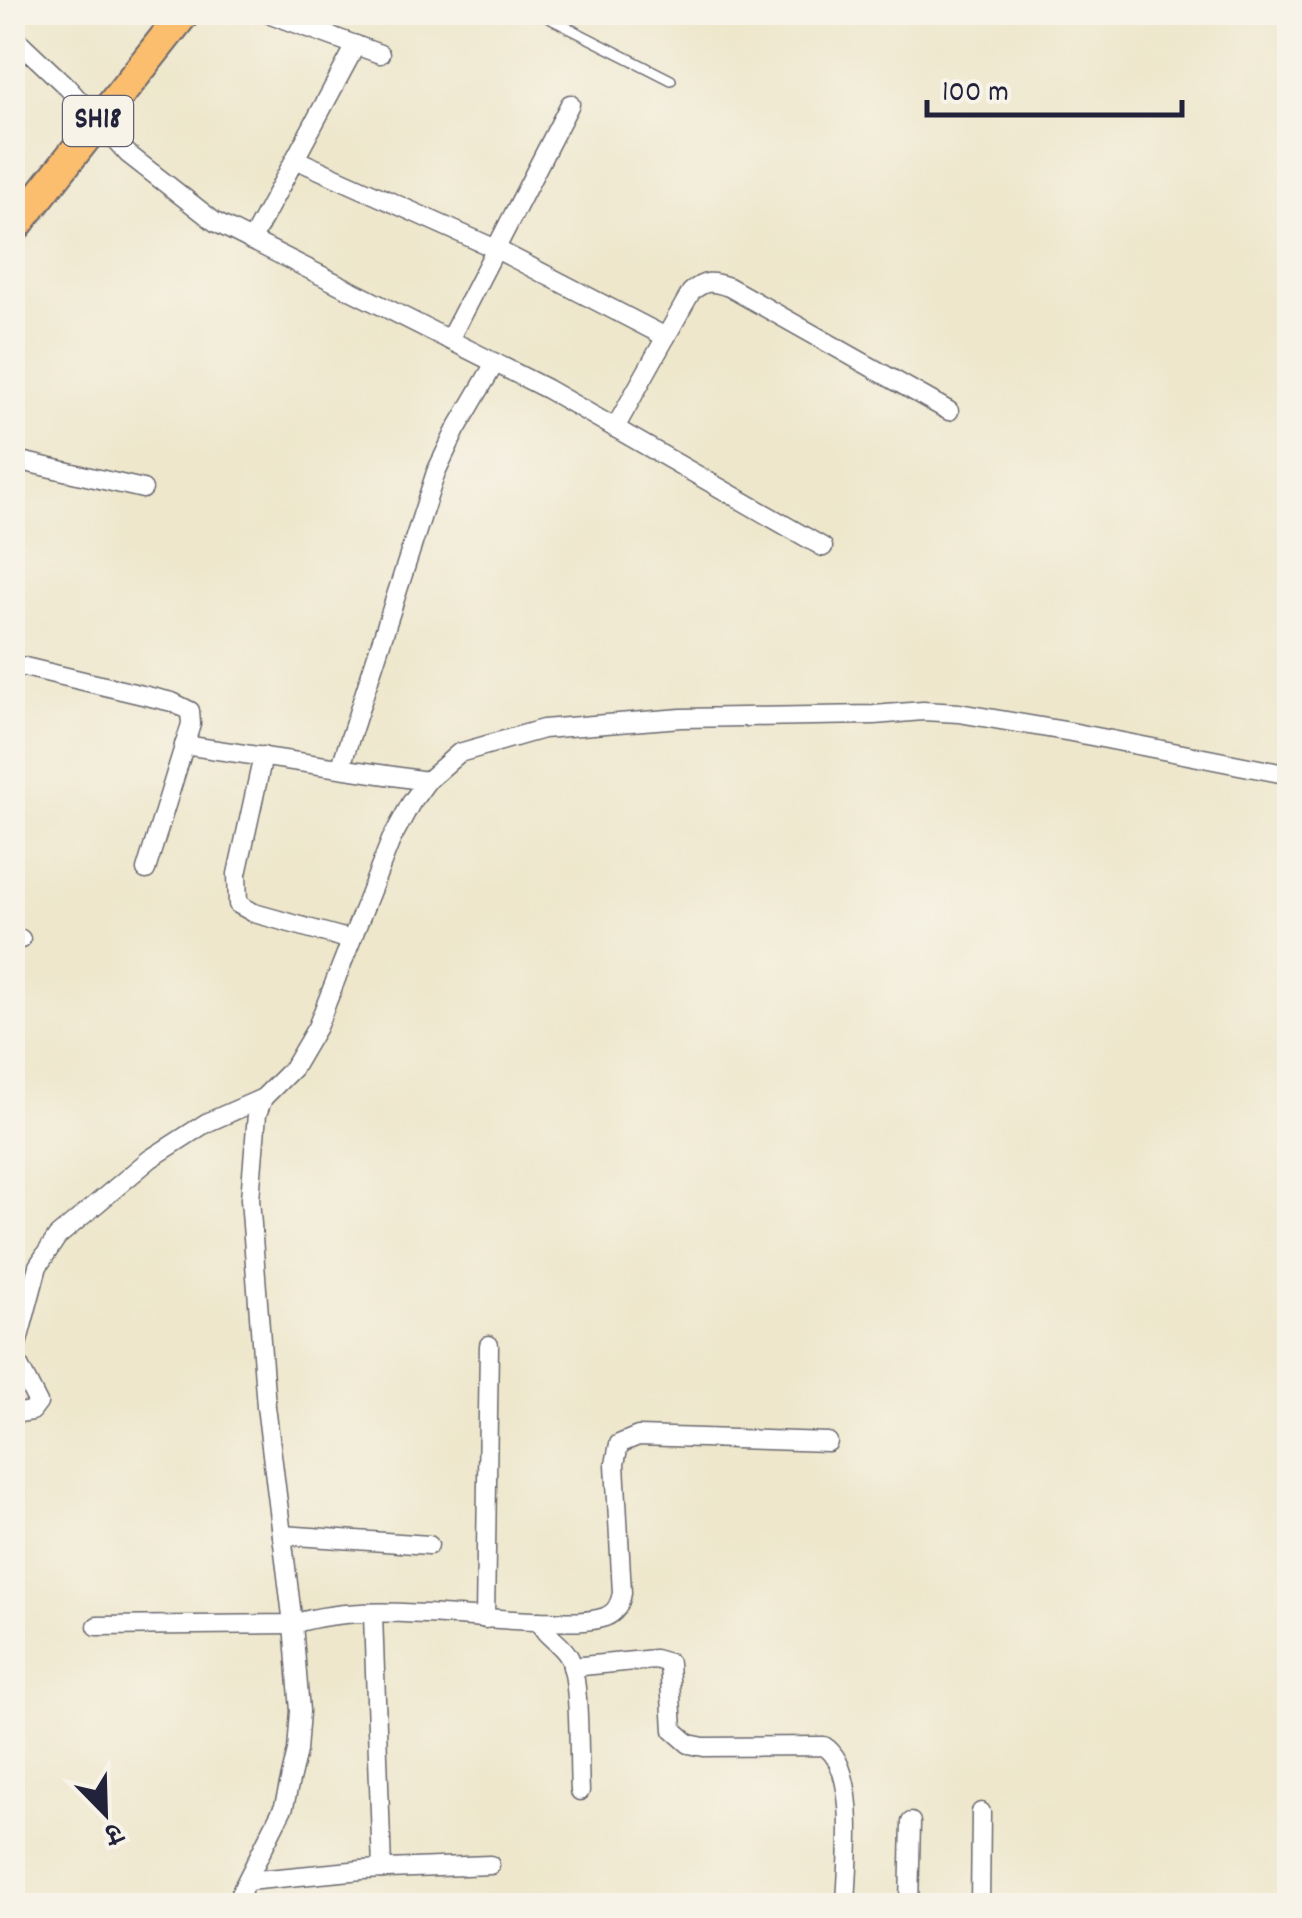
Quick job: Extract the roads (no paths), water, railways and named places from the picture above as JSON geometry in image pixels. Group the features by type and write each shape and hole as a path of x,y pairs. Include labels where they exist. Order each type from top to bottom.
{"main road":[{"name":"SH18","path":"12,231 185,12"}],"street":[{"path":"265,12 380,54"},
{"path":"12,35 164,185 215,222 615,428 823,547"},
{"path":"251,241 356,45"},
{"path":"449,340 570,104"},
{"path":"295,158 496,248 666,338"},
{"path":"615,428 691,292 711,281 949,410"},
{"path":"341,766 436,472 495,364"},
{"path":"12,458 144,489"},
{"path":"12,664 185,707 192,717 146,870"},
{"path":"12,1414 36,1408 36,1398 14,1356 38,1266 57,1237 150,1159 206,1123 263,1098 293,1068 309,1042 410,803 459,752 542,729 663,719 940,711 1290,775"},
{"path":"184,745 427,781"},
{"path":"263,756 237,874 238,904 254,913 351,940"},
{"path":"234,1906 284,1806 297,1751 300,1711 266,1406 250,1200 252,1149 263,1098"},
{"path":"485,1618 489,1345"},
{"path":"97,1626 293,1624 323,1617 426,1614 539,1621 603,1618 616,1610 620,1602 615,1464 616,1452 626,1440 638,1436 828,1442"},
{"path":"282,1534 429,1545"},
{"path":"373,1615 382,1869"},
{"path":"539,1621 542,1630 562,1646 572,1668 580,1791"},
{"path":"572,1668 655,1660 669,1663 674,1730 689,1744 704,1748 824,1746 833,1751 846,1789 846,1906"},
{"path":"980,1906 981,1812"},
{"path":"910,1906 911,1822"},
{"path":"247,1881 382,1869 490,1865"}],"lane":[{"path":"536,12 671,80"}]}
